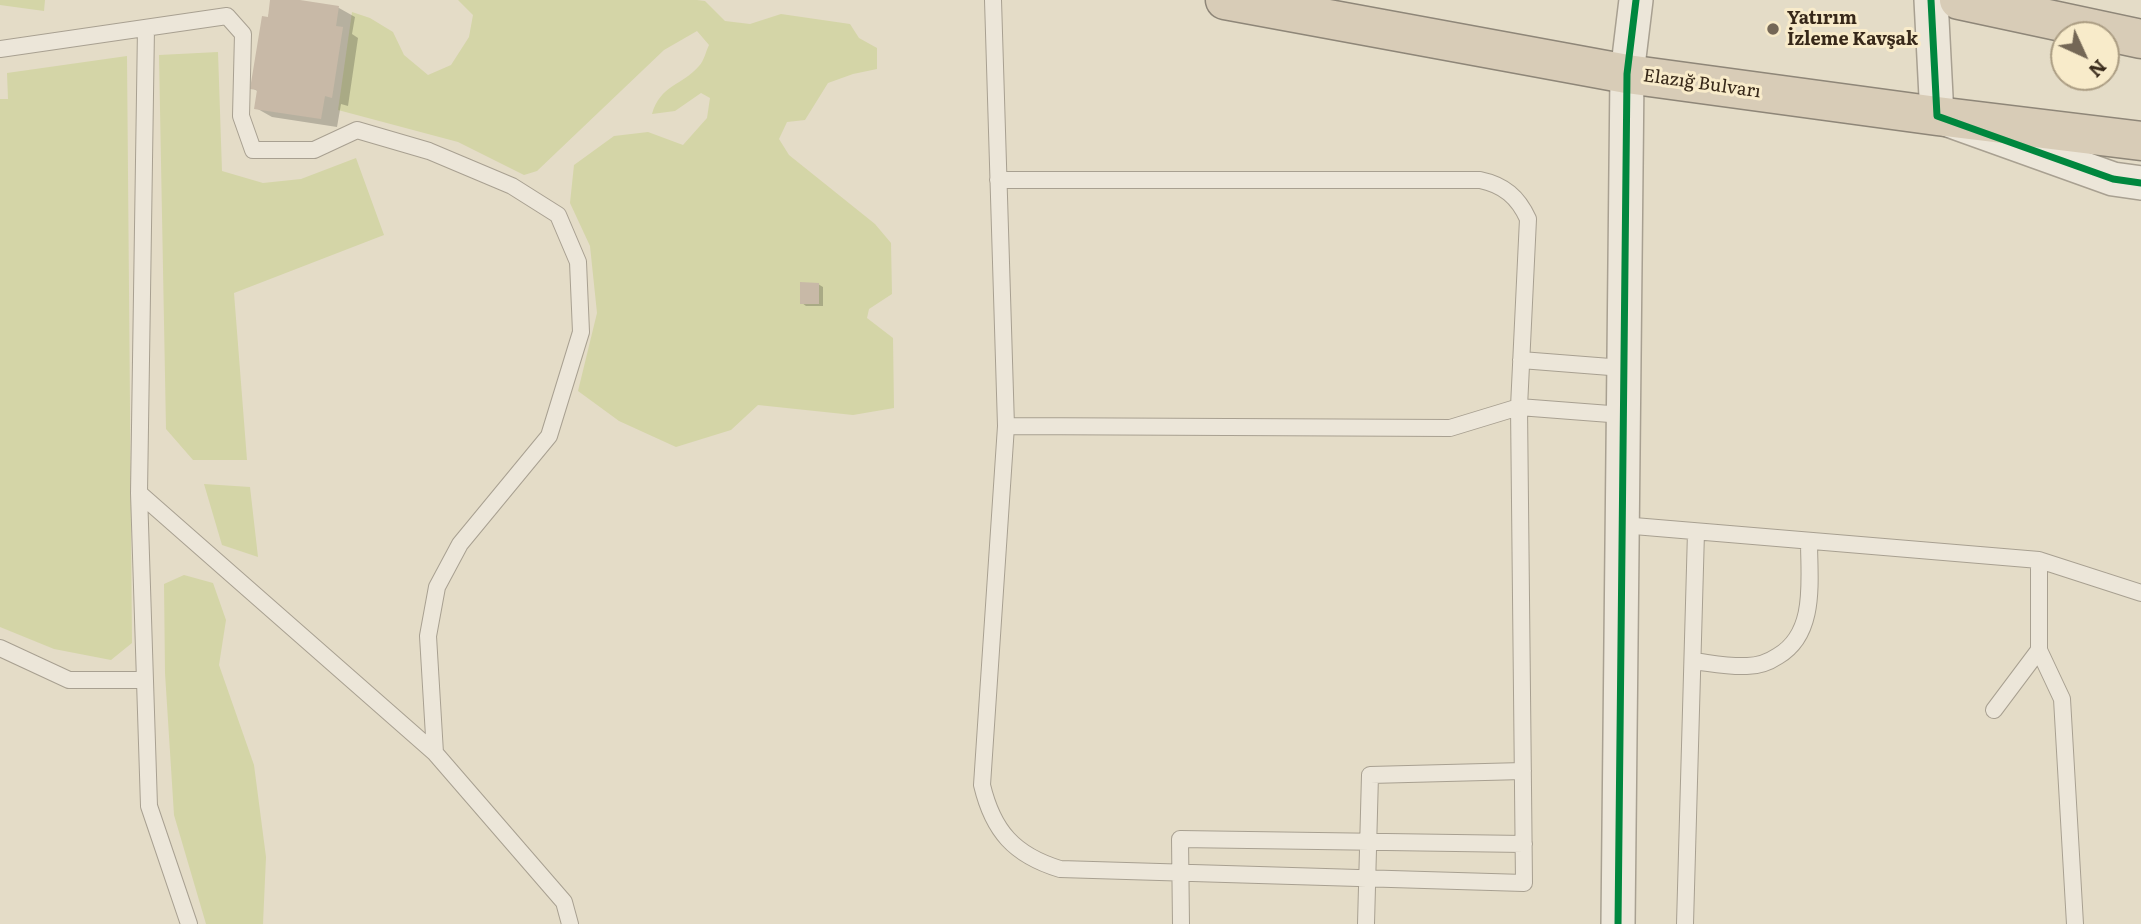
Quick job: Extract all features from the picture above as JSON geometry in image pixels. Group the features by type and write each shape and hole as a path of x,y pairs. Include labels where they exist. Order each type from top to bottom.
{"highway":[{"name":"Elazığ Bulvarı","path":"1225,0 1627,74 2141,141"},
{"path":"1959,0 2141,39"}],"street":[{"path":"1618,924 1627,74 1636,0"},
{"path":"1931,0 1937,116 2113,179 2141,183"}],"lane":[{"path":"993,0 998,180 1006,426 982,785 987,806 996,825 1009,842 1024,854 1060,869 1524,883 1519,407 1528,219 1517,200 1491,182 1480,180 998,180"},
{"path":"0,49 226,16 243,34 241,116 253,150 314,150 357,131 429,150 512,186 558,215 578,262 581,332 549,436 460,544 437,587 428,636 435,753"},
{"path":"146,28 139,493 149,806 190,924"},
{"path":"1521,360 1623,368"},
{"path":"1006,426 1450,428 1519,407 1623,415"},
{"path":"139,493 435,753 564,902 570,924"},
{"path":"1622,525 2039,560 2141,593"},
{"path":"1685,924 1696,532"},
{"path":"1693,661 1746,667 1759,665 1783,653 1792,645 1807,615 1809,541"},
{"path":"2039,560 2039,650 2062,699 2075,924"},
{"path":"0,648 69,680 145,680"},
{"path":"1994,710 2039,650"},
{"path":"1366,924 1370,775 1523,771"},
{"path":"1181,924 1180,839 1524,844"}],"green space":[{"path":"0,0 45,0 44,11 0,5"},
{"path":"458,0 697,0 705,1 725,21 750,24 781,14 850,24 859,38 877,48 877,69 828,83 805,120 787,122 779,139 789,155 875,224 891,243 892,294 869,309 867,318 893,338 894,408 853,415 758,405 731,430 676,447 619,421 578,391 597,313 590,246 570,203 574,165 614,136 648,132 683,145 707,118 710,98 701,93 675,111 652,114 660,97 701,64 709,45 697,31 664,50 537,171 524,175 458,142 338,110 352,12 370,18 393,32 404,55 428,75 451,65 469,37 473,15"},
{"path":"218,52 222,171 263,183 301,179 356,158 384,235 234,293 247,460 193,460 166,429 159,55"},
{"path":"127,56 132,643 111,660 54,649 0,627 0,99 8,99 7,73"},
{"path":"204,484 250,487 258,557 222,545"},
{"path":"184,575 213,583 226,620 219,665 254,765 266,857 263,924 206,924 174,815 165,673 164,584"}],"building":[{"path":"270,0 300,0 339,6 336,26 343,27 332,98 325,96 321,119 254,109 257,90 250,89 262,16 268,17"},
{"path":"800,282 819,283 819,304 800,304"}],"cycle path":[{"path":"1618,924 1627,74 1636,0"},
{"path":"1931,0 1937,116 2113,179 2141,183"}],"place":[{"name":"Yatırım İzleme Kavşak","path":"1773,29"}]}
